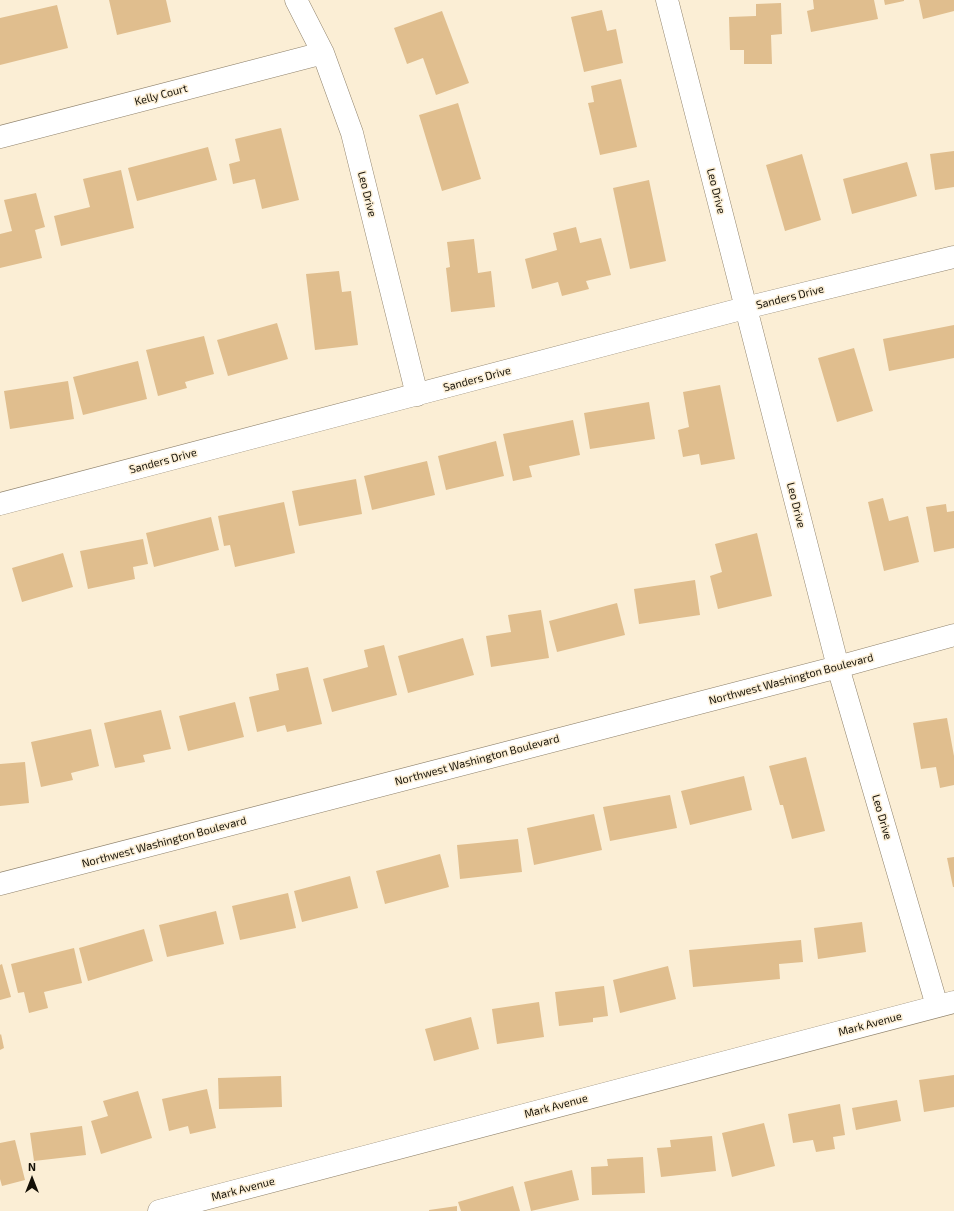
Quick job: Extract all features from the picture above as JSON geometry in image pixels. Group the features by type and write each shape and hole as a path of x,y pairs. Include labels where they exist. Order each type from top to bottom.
{"street":[{"name":"Leo Drive","path":"296,0 323,53 352,133 417,395"},
{"name":"Leo Drive","path":"667,0 838,667 946,1004"},
{"name":"Kelly Court","path":"0,137 323,53"},
{"name":"Sanders Drive","path":"0,504 745,308 954,257"},
{"name":"Northwest Washington Boulevard","path":"0,884 838,667 954,634"},
{"name":"Mark Avenue","path":"159,1211 946,1004"}],"building":[{"path":"109,0 166,0 171,22 117,35"},
{"path":"813,0 874,0 878,19 811,32 807,11 814,9"},
{"path":"884,0 904,0 904,1 885,5"},
{"path":"919,0 954,0 954,11 923,19"},
{"path":"781,3 782,34 771,35 772,64 744,64 744,50 730,50 729,17 756,16 756,4"},
{"path":"57,5 68,48 0,65 0,18"},
{"path":"602,10 607,31 616,29 623,63 584,72 571,17"},
{"path":"442,11 469,83 436,95 423,58 407,64 394,28"},
{"path":"621,79 637,147 600,155 588,103 594,102 591,86"},
{"path":"458,103 481,179 442,191 419,115"},
{"path":"281,128 299,200 262,209 255,179 233,184 229,164 240,161 235,139"},
{"path":"208,147 217,180 137,201 128,168"},
{"path":"954,151 954,187 935,190 930,154"},
{"path":"802,154 821,220 785,231 766,165"},
{"path":"907,162 917,196 852,214 843,179"},
{"path":"121,170 134,228 61,246 54,216 90,207 83,179"},
{"path":"649,180 666,261 630,269 613,188"},
{"path":"36,193 45,227 35,230 42,258 0,268 0,234 12,231 4,200"},
{"path":"576,227 580,243 601,238 611,275 586,281 589,289 562,296 558,282 532,289 525,259 557,250 553,233"},
{"path":"474,239 478,273 491,271 495,307 451,312 446,268 450,267 447,242"},
{"path":"339,271 342,292 351,291 358,345 315,350 306,274"},
{"path":"277,323 288,359 228,376 217,340"},
{"path":"954,325 954,358 889,371 883,339"},
{"path":"204,336 214,374 185,382 187,388 158,396 146,350"},
{"path":"854,348 873,411 837,422 818,358"},
{"path":"138,361 147,399 83,415 73,377"},
{"path":"68,381 74,419 10,429 4,391"},
{"path":"720,385 735,459 701,465 699,454 683,457 678,430 689,427 683,392"},
{"path":"649,402 655,439 590,449 584,413"},
{"path":"573,420 580,455 529,466 532,477 513,481 503,434"},
{"path":"496,441 504,476 446,490 438,456"},
{"path":"427,461 435,495 372,510 364,476"},
{"path":"356,479 362,514 299,526 292,491"},
{"path":"883,498 889,521 908,516 919,562 884,571 868,502"},
{"path":"284,502 295,553 235,567 230,545 224,546 218,516"},
{"path":"946,504 947,512 954,511 954,548 934,552 926,507"},
{"path":"211,517 219,550 154,567 146,533"},
{"path":"757,533 772,596 718,609 710,576 722,572 715,544"},
{"path":"143,539 148,564 133,567 135,579 88,589 80,551"},
{"path":"63,553 73,587 22,602 12,568"},
{"path":"695,580 700,615 639,624 634,589"},
{"path":"617,603 625,635 557,652 549,621"},
{"path":"541,610 549,658 491,667 486,636 511,632 508,615"},
{"path":"463,638 474,675 408,693 398,656"},
{"path":"384,645 397,695 332,712 323,679 368,667 364,650"},
{"path":"308,667 322,724 287,732 285,725 257,732 249,697 279,690 276,674"},
{"path":"235,702 244,737 188,751 179,716"},
{"path":"161,710 171,749 143,755 145,762 115,768 104,723"},
{"path":"947,718 954,756 954,785 940,788 936,767 921,769 913,723"},
{"path":"91,729 99,766 71,773 73,780 41,787 31,742"},
{"path":"806,757 825,831 792,839 783,805 780,805 769,766"},
{"path":"25,762 29,803 0,806 0,764"},
{"path":"744,776 752,810 690,825 681,791"},
{"path":"670,795 677,828 610,841 603,807"},
{"path":"594,814 602,850 534,865 527,828"},
{"path":"518,839 522,872 460,879 457,845"},
{"path":"440,854 449,887 385,904 376,871"},
{"path":"954,857 954,887 953,887 947,858"},
{"path":"350,876 358,908 302,922 294,891"},
{"path":"288,893 296,928 240,940 232,906"},
{"path":"216,911 224,944 167,957 159,925"},
{"path":"862,922 866,952 818,959 814,928"},
{"path":"144,929 153,961 88,981 79,948"},
{"path":"801,940 803,962 779,964 780,979 693,987 689,950"},
{"path":"74,948 82,983 44,992 48,1008 29,1013 24,992 18,993 11,964"},
{"path":"2,964 11,997 0,1000 0,965"},
{"path":"668,966 676,999 620,1013 613,980"},
{"path":"604,986 608,1016 593,1018 593,1022 559,1026 555,992"},
{"path":"539,1002 544,1037 497,1044 492,1009"},
{"path":"471,1017 479,1049 434,1061 425,1029"},
{"path":"1,1034 4,1048 0,1050 0,1035"},
{"path":"954,1075 954,1107 924,1112 919,1080"},
{"path":"281,1076 282,1107 219,1109 218,1078"},
{"path":"207,1089 216,1128 190,1134 188,1126 169,1131 162,1099"},
{"path":"138,1091 152,1138 101,1154 91,1121 108,1116 103,1101"},
{"path":"897,1100 901,1121 856,1130 852,1108"},
{"path":"840,1104 845,1135 833,1137 835,1149 816,1152 813,1140 793,1143 788,1114"},
{"path":"764,1123 775,1166 732,1177 722,1133"},
{"path":"82,1126 86,1155 34,1161 30,1133"},
{"path":"712,1136 716,1171 661,1177 657,1148 671,1147 670,1140"},
{"path":"15,1140 25,1180 2,1186 0,1179 0,1143"},
{"path":"643,1157 645,1193 592,1195 591,1167 608,1166 607,1159"},
{"path":"572,1170 579,1200 531,1211 524,1182"},
{"path":"513,1186 520,1211 461,1211 458,1202"},
{"path":"457,1206 457,1211 429,1211 429,1210"}]}
